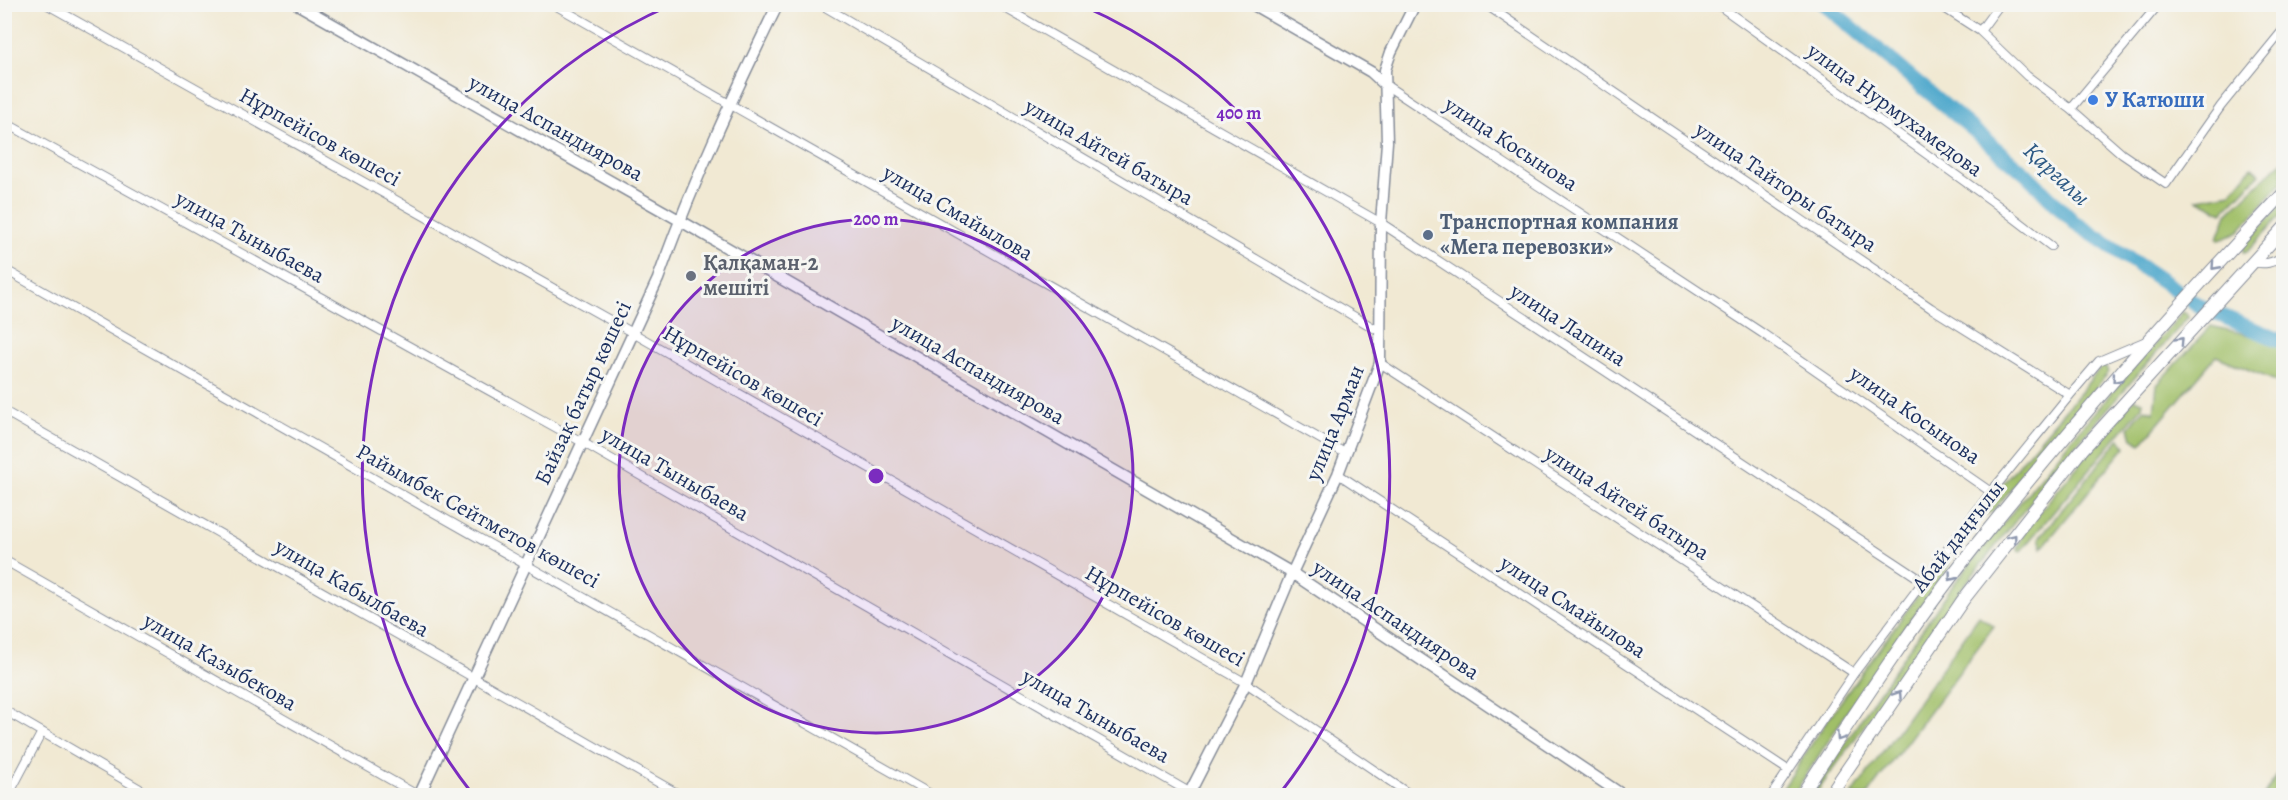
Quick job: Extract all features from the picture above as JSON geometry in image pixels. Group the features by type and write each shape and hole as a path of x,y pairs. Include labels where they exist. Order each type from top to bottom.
{"main road":[{"path":"2252,262 2241,255 2236,244 2283,193"},
{"name":"Абай даңғылы","path":"1829,795 1963,600 2080,452 2283,228"},
{"name":"Абай даңғылы","path":"1801,795 1920,620 1983,535 2149,340 2236,244"}],"street":[{"name":"Нұрпейісов көшесі","path":"46,4 633,333 1246,683 1412,795"},
{"name":"улица Аспандиярова","path":"297,4 679,220 1292,573 1624,795"},
{"name":"улица Смайылова","path":"553,4 1345,453"},
{"name":"Байзақ батыр көшесі","path":"419,795 658,279 679,220 729,103 778,4"},
{"name":"улица Айтей батыра","path":"820,4 1379,331"},
{"name":"улица Лапина","path":"998,4 1381,223 1923,581"},
{"name":"улица Косынова","path":"1251,4 1371,72 1384,84 1762,333 1991,492"},
{"name":"улица Арман","path":"1191,794 1246,683 1292,573 1338,474 1380,363 1381,223 1387,142 1384,70 1415,4"},
{"name":"улица Тайторы батыра","path":"1485,4 1932,308 2070,394"},
{"name":"улица Нурмухамедова","path":"1718,4 1992,201 2050,246"},
{"path":"1938,4 1980,31 2027,76 2071,109 2122,154 2166,184 2221,106 2283,28"},
{"path":"1980,31 2000,4"},
{"path":"2071,109 2159,4"},
{"name":"улица Тыныбаева","path":"4,122 582,442 1191,794"},
{"path":"2252,262 2263,265 2283,256"},
{"name":"Райымбек Сейтметов көшесі","path":"4,269 934,795"},
{"path":"1771,795 1854,673 1991,492 2070,394 2099,361 2149,340"},
{"name":"улица Айтей батыра","path":"1380,363 1854,673"},
{"name":"улица Кабылбаева","path":"4,411 682,795"},
{"name":"улица Смайылова","path":"1338,474 1788,770"},
{"name":"улица Казыбекова","path":"4,560 419,795"},
{"path":"4,710 152,795"},
{"path":"8,795 42,732"}],"green space":[{"path":"2283,160 2282,182 2239,231 2220,240 2218,238 2227,214"},
{"path":"2252,167 2260,174 2223,212 2197,199 2231,193"},
{"path":"2283,203 2283,213 2247,252 2243,252 2243,247"},
{"path":"2183,312 2189,316 2075,446 1960,591 1815,795 1811,795 1953,585 2070,441"},
{"path":"2211,326 2283,343 2283,384 2216,356 2141,444 2132,439 2129,427 2144,409 2154,412 2157,385"},
{"path":"2103,365 2109,372 1993,511 1977,520 1993,495"},
{"path":"2134,399 2143,402 2142,407 2020,552 2017,549 2025,529"},
{"path":"2120,438 2125,447 2042,548 2039,538"},
{"path":"1952,548 1954,550 1947,570 1877,666 1793,795 1778,796 1826,722"},
{"path":"1979,616 1994,626 1867,795 1852,795"},
{"path":"2283,767 2283,795 2264,795 2281,768"}],"waterway":[{"name":"Қарғалы","path":"1824,4 2026,174 2074,222 2203,308 2284,342"}],"place":[{"name":"У Катюши","path":"2093,100"},
{"name":"Транспортная компания «Мега перевозки»","path":"1428,235"},
{"name":"Қалқаман-2 мешіті","path":"691,276"}]}
